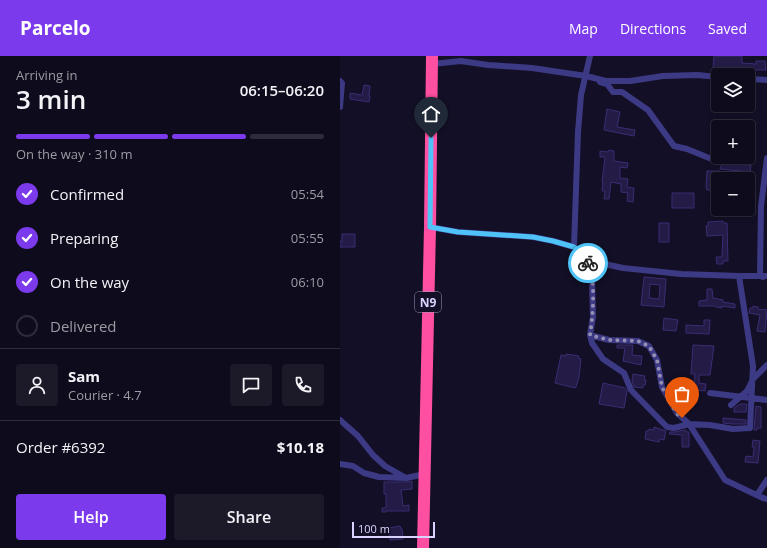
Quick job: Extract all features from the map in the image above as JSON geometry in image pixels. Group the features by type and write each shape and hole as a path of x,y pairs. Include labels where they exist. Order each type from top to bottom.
{"highway":[{"name":"N9","path":"423,548 432,60"}],"street":[{"path":"574,247 578,132 581,95 590,56"},
{"path":"432,60 461,61 488,65 532,68 586,76 606,81 663,76 697,75 711,76"},
{"path":"586,76 607,84 613,92 622,92 648,110 674,146 687,149 711,159"},
{"path":"755,79 767,80"},
{"path":"340,81 342,83 340,107"},
{"path":"760,276 761,206 767,158"},
{"path":"430,227 458,232 533,237 553,241 574,247 584,254 609,265 622,268 681,274 767,276"},
{"path":"584,254 592,278 593,317 590,335 592,343 603,359 624,373 631,390 662,423 667,427 674,428 688,424 733,429 750,428 753,366 739,276"},
{"path":"760,276 767,279"},
{"path":"590,335 609,340 638,341 649,346 657,360 662,387 676,413 688,424 725,480 767,499"},
{"path":"731,405 747,391 753,379 767,365"},
{"path":"710,394 752,397 767,400"},
{"path":"340,420 358,436 373,455 385,466 406,478"},
{"path":"340,464 352,466 364,473 379,477 406,478 425,474"},
{"path":"757,495 767,480"}],"building":[{"path":"714,56 742,56 742,63 756,64 756,61 765,61 766,70 755,70 755,68 713,68"},
{"path":"364,85 370,86 369,102 350,99 350,93 362,95"},
{"path":"607,109 620,112 617,127 635,130 634,136 604,130"},
{"path":"609,150 614,151 614,161 628,163 627,168 620,167 620,178 628,179 627,187 634,188 633,202 627,201 628,193 621,192 621,184 611,182 609,199 604,199 605,191 602,191 602,182 605,157 600,157 600,151 608,152"},
{"path":"723,164 751,165 750,172 720,169"},
{"path":"707,171 720,171 711,172 711,190 707,190"},
{"path":"672,193 694,193 694,208 672,208"},
{"path":"723,221 723,223 727,223 728,261 723,261 723,264 717,264 716,257 722,257 723,235 707,236 706,226 708,226 708,222"},
{"path":"659,223 669,223 669,242 659,242"},
{"path":"342,234 355,234 355,247 340,247"},
{"path":"644,277 666,279 664,307 641,305","holes":["650,284 660,285 659,299 649,298"]},
{"path":"707,289 712,289 713,298 723,300 723,302 735,304 735,308 722,306 722,308 716,306 699,306 699,301 707,300"},
{"path":"753,306 758,307 758,309 767,310 765,332 757,331 760,315 749,313 750,308 753,308"},
{"path":"664,318 678,320 676,331 663,330"},
{"path":"704,320 710,320 709,334 686,333 686,325 704,326"},
{"path":"617,345 633,345 632,355 642,356 641,365 623,361 625,348 617,348"},
{"path":"693,345 714,346 710,375 699,375 699,383 706,384 705,391 687,389 687,382 694,383 695,374 691,374"},
{"path":"566,354 579,356 578,358 581,359 579,377 575,388 555,383 561,355 566,356"},
{"path":"633,374 645,376 644,380 646,380 643,388 634,387 632,380"},
{"path":"603,383 625,388 627,391 624,408 599,404"},
{"path":"740,404 747,404 746,412 734,412 734,408"},
{"path":"756,406 761,407 761,428 754,430"},
{"path":"723,418 746,420 746,424 723,423"},
{"path":"654,427 666,431 664,440 660,439 659,442 645,439 646,431 649,429 654,430"},
{"path":"684,430 689,432 689,447 682,447 682,435 669,434 670,432"},
{"path":"753,440 760,441 758,463 745,462 746,456 753,457"},
{"path":"412,481 412,489 401,490 403,506 409,505 409,511 382,512 382,508 386,508 384,482"},
{"path":"400,526 402,529 403,539 390,540 389,528"}],"way so far":[{"path":"588,263 592,278 593,317 590,335 609,340 638,341 649,346 657,360 662,387 676,413 682,418"}],"route":[{"path":"431,138 430,227 458,232 533,237 553,241 574,247 584,254 588,263"}]}
